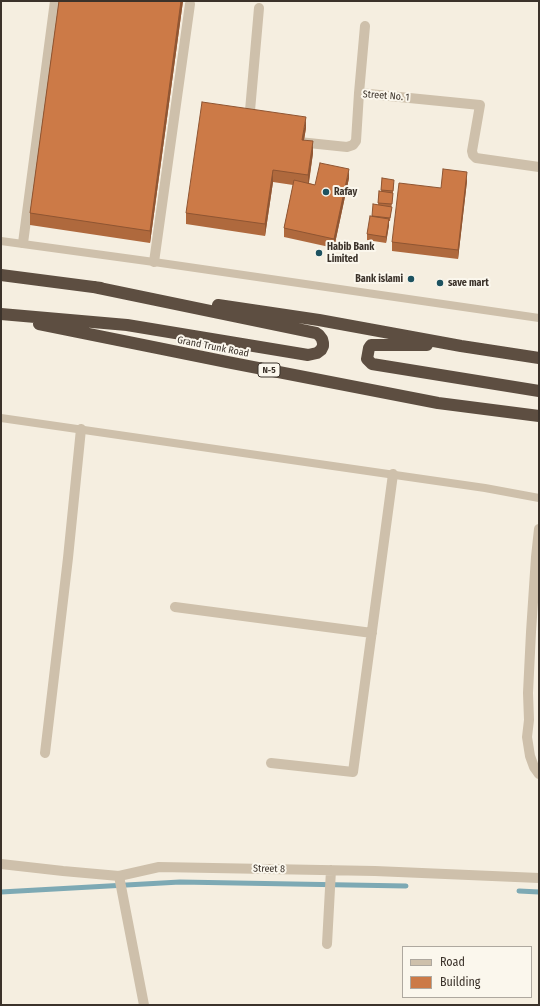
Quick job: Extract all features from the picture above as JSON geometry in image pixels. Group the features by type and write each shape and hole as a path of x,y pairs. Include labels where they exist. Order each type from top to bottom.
{"highway":[{"path":"1,275 319,320 461,346 539,358"},
{"path":"1,315 127,326 308,355 321,350 323,346 322,339 316,332 94,288"},
{"name":"Grand Trunk Road","path":"1,315 227,362 438,403 539,416"},
{"path":"461,346 374,344 369,348 367,359 372,364 539,391"}],"street":[{"path":"23,243 55,1"},
{"path":"154,262 190,4"},
{"path":"250,131 248,128 259,8"},
{"path":"359,92 365,26"},
{"name":"Street No. 1","path":"292,142 347,147 353,145 356,141 359,92 480,106 472,151 473,156 476,158 539,167"},
{"path":"45,753 68,558 81,430"},
{"path":"271,763 353,772 393,474"},
{"path":"539,529 536,557 535,633 528,693 529,720 527,737 530,756 534,767 539,774"},
{"path":"175,607 372,633"},
{"name":"Street 8","path":"1,864 119,878 159,867 331,874 375,871 539,878"},
{"path":"327,944 331,874"},
{"path":"119,878 144,1005"}],"lane":[{"path":"1,241 539,318"},
{"path":"1,418 393,474 539,498"}],"building":[{"path":"59,1 181,1 150,231 30,213"},
{"path":"202,102 306,117 302,140 313,141 308,175 273,170 265,224 186,213"},
{"path":"320,163 349,169 334,239 284,228 294,180 315,185"},
{"path":"443,169 467,172 458,250 392,242 399,183 441,188"},
{"path":"382,178 394,180 393,191 381,190"},
{"path":"379,191 393,193 392,204 378,203"},
{"path":"373,204 392,207 390,218 372,216"},
{"path":"370,216 389,219 386,237 367,234"}],"waterway":[{"path":"1,892 180,882 406,886"},
{"path":"519,891 539,892"}],"place":[{"name":"Rafay","path":"326,192"},
{"name":"Habib Bank Limited","path":"319,253"},
{"name":"Bank islami","path":"411,279"},
{"name":"save mart","path":"440,283"}]}
